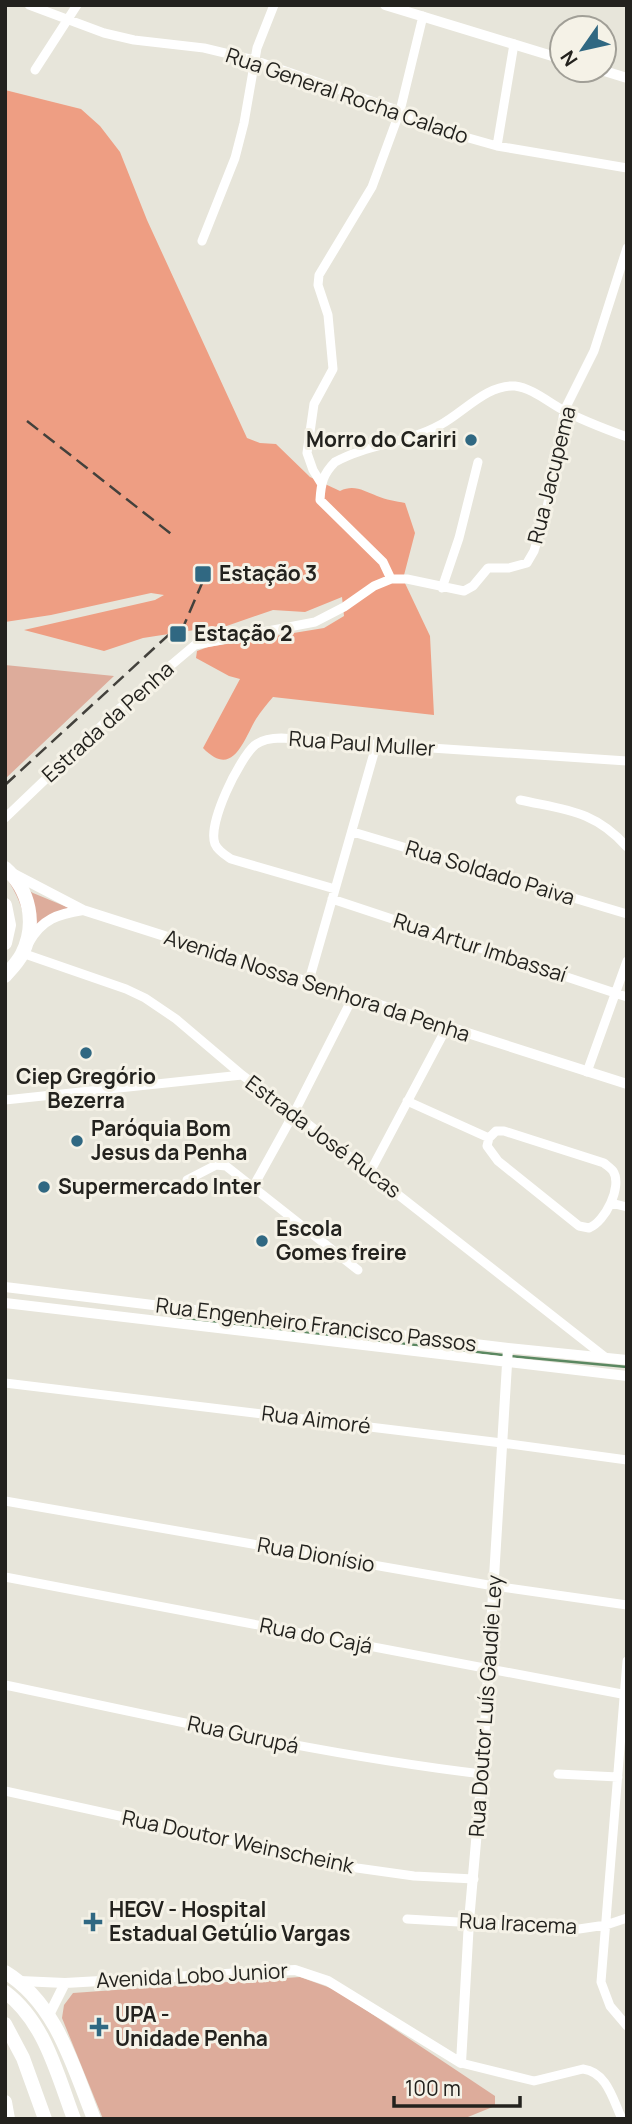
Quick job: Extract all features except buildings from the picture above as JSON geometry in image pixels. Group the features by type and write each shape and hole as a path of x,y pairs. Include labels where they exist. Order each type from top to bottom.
{"main road":[{"path":"5,976 22,953 30,930 28,902 7,867"},
{"path":"5,905 9,925 6,939"},
{"path":"5,1972 20,1981 46,2011 61,2037 94,2119"},
{"path":"20,1981 5,1991 24,2008 44,2040 74,2119"},
{"path":"5,1999 46,2011"},
{"path":"5,2024 23,2058 45,2119"},
{"path":"5,2102 8,2119"}],"street":[{"name":"Rua General Rocha Calado","path":"29,5 104,33 134,40 204,48 254,60 400,111 451,133 497,146 627,168"},
{"path":"35,70 77,5"},
{"path":"202,241 235,158 260,36 274,5"},
{"path":"385,5 548,55"},
{"path":"321,483 307,453 314,404 332,369 328,315 318,285 319,275 372,187 400,111 423,16"},
{"path":"497,146 514,44"},
{"name":"Rua Jacupema","path":"391,579 407,579 453,591 468,590 488,568 509,568 527,563 540,536 553,481 564,411 594,351 627,248"},
{"path":"391,579 383,562 320,500 321,483 330,466 341,458 437,427 481,398 514,386 528,390 564,411 627,437"},
{"path":"442,588 459,538 478,462"},
{"name":"Estrada da Penha","path":"5,818 119,709 195,645 315,622 344,607 374,586 391,579"},
{"name":"Rua Paul Muller","path":"335,889 231,859 220,852 214,837 224,796 231,779 247,755 262,740 281,738 627,761"},
{"path":"308,984 376,746"},
{"path":"520,800 582,813 611,830 627,848"},
{"name":"Rua Soldado Paiva","path":"353,832 627,914"},
{"name":"Avenida Nossa Senhora da Penha","path":"7,867 83,910 627,1084"},
{"name":"Rua Artur Imbassaí","path":"332,900 627,997"},
{"path":"22,953 40,926 49,919 83,910"},
{"name":"Estrada José Rucas","path":"22,953 126,989 176,1019 242,1075 294,1112 605,1357"},
{"path":"587,1072 627,961"},
{"path":"253,1187 353,997"},
{"path":"370,1172 447,1027"},
{"path":"5,1100 242,1075"},
{"path":"407,1101 489,1138"},
{"path":"496,1131 504,1131 604,1163 614,1172 611,1203 597,1225 589,1228 579,1226 498,1161 488,1149 489,1138 496,1131"},
{"path":"187,1180 207,1168 221,1164 358,1270"},
{"path":"611,1203 627,1207"},
{"name":"Rua Engenheiro Francisco Passos","path":"5,1287 265,1326 508,1356 627,1376"},
{"path":"42,1308 43,1291"},
{"name":"Rua Engenheiro Francisco Passos","path":"5,1303 265,1326"},
{"name":"Rua Engenheiro Francisco Passos","path":"508,1356 605,1357 627,1360"},
{"name":"Rua Doutor Luís Gaudie Ley","path":"461,2063 508,1356"},
{"name":"Rua Aimoré","path":"5,1383 627,1460"},
{"name":"Rua Dionísio","path":"5,1501 494,1586 627,1605"},
{"name":"Rua do Cajá","path":"5,1577 626,1695"},
{"path":"627,1661 601,1982 610,2006 627,2026"},
{"name":"Rua Gurupá","path":"5,1685 304,1748 482,1774"},
{"path":"558,1774 618,1777"},
{"name":"Rua Doutor Weinscheink","path":"5,1791 357,1868 414,1876 474,1879"},
{"name":"Rua Iracema","path":"407,1919 579,1929 606,1925 627,1918"},
{"name":"Avenida Lobo Junior","path":"20,1981 65,1983 295,1970 328,1981 461,2063"},
{"name":"Avenida Lobo Junior","path":"46,2011 65,1983"},
{"path":"461,2063 534,2081 583,2069 591,2070 606,2084 622,2119"}],"shaded area":[{"path":"5,90 81,109 100,126 120,152 147,220 247,438 260,443 276,444 310,477 340,491 359,489 384,499 405,503 415,533 403,579 430,636 434,715 273,697 230,758 222,760 213,757 203,748 240,679 196,658 197,651 324,628 344,616 342,597 305,612 273,610 218,629 143,638 104,651 24,630 155,600 164,595 151,593 5,622"},
{"path":"5,665 114,676 5,779"},
{"path":"5,876 33,893 74,910 25,929 19,901"},
{"path":"300,1977 336,1990 495,2096 495,2106 463,2119 103,2119 62,2018 64,2005 73,1993"}],"waterway":[{"path":"176,1318 503,1355"},
{"path":"510,1356 627,1367"}],"railway":[{"path":"27,421 175,537"},
{"path":"181,632 206,574"},
{"path":"5,785 175,629"}],"place":[{"name":"Morro do Cariri","path":"471,440"},
{"name":"Estação 3","path":"203,574"},
{"name":"Estação 2","path":"178,634"},
{"name":"Ciep Gregório Bezerra","path":"86,1053"},
{"name":"Paróquia Bom Jesus da Penha","path":"77,1141"},
{"name":"Supermercado Inter","path":"44,1187"},
{"name":"Escola Gomes freire","path":"262,1241"},
{"name":"HEGV - Hospital Estadual Getúlio Vargas","path":"93,1922"},
{"name":"UPA - Unidade Penha","path":"99,2027"}]}
